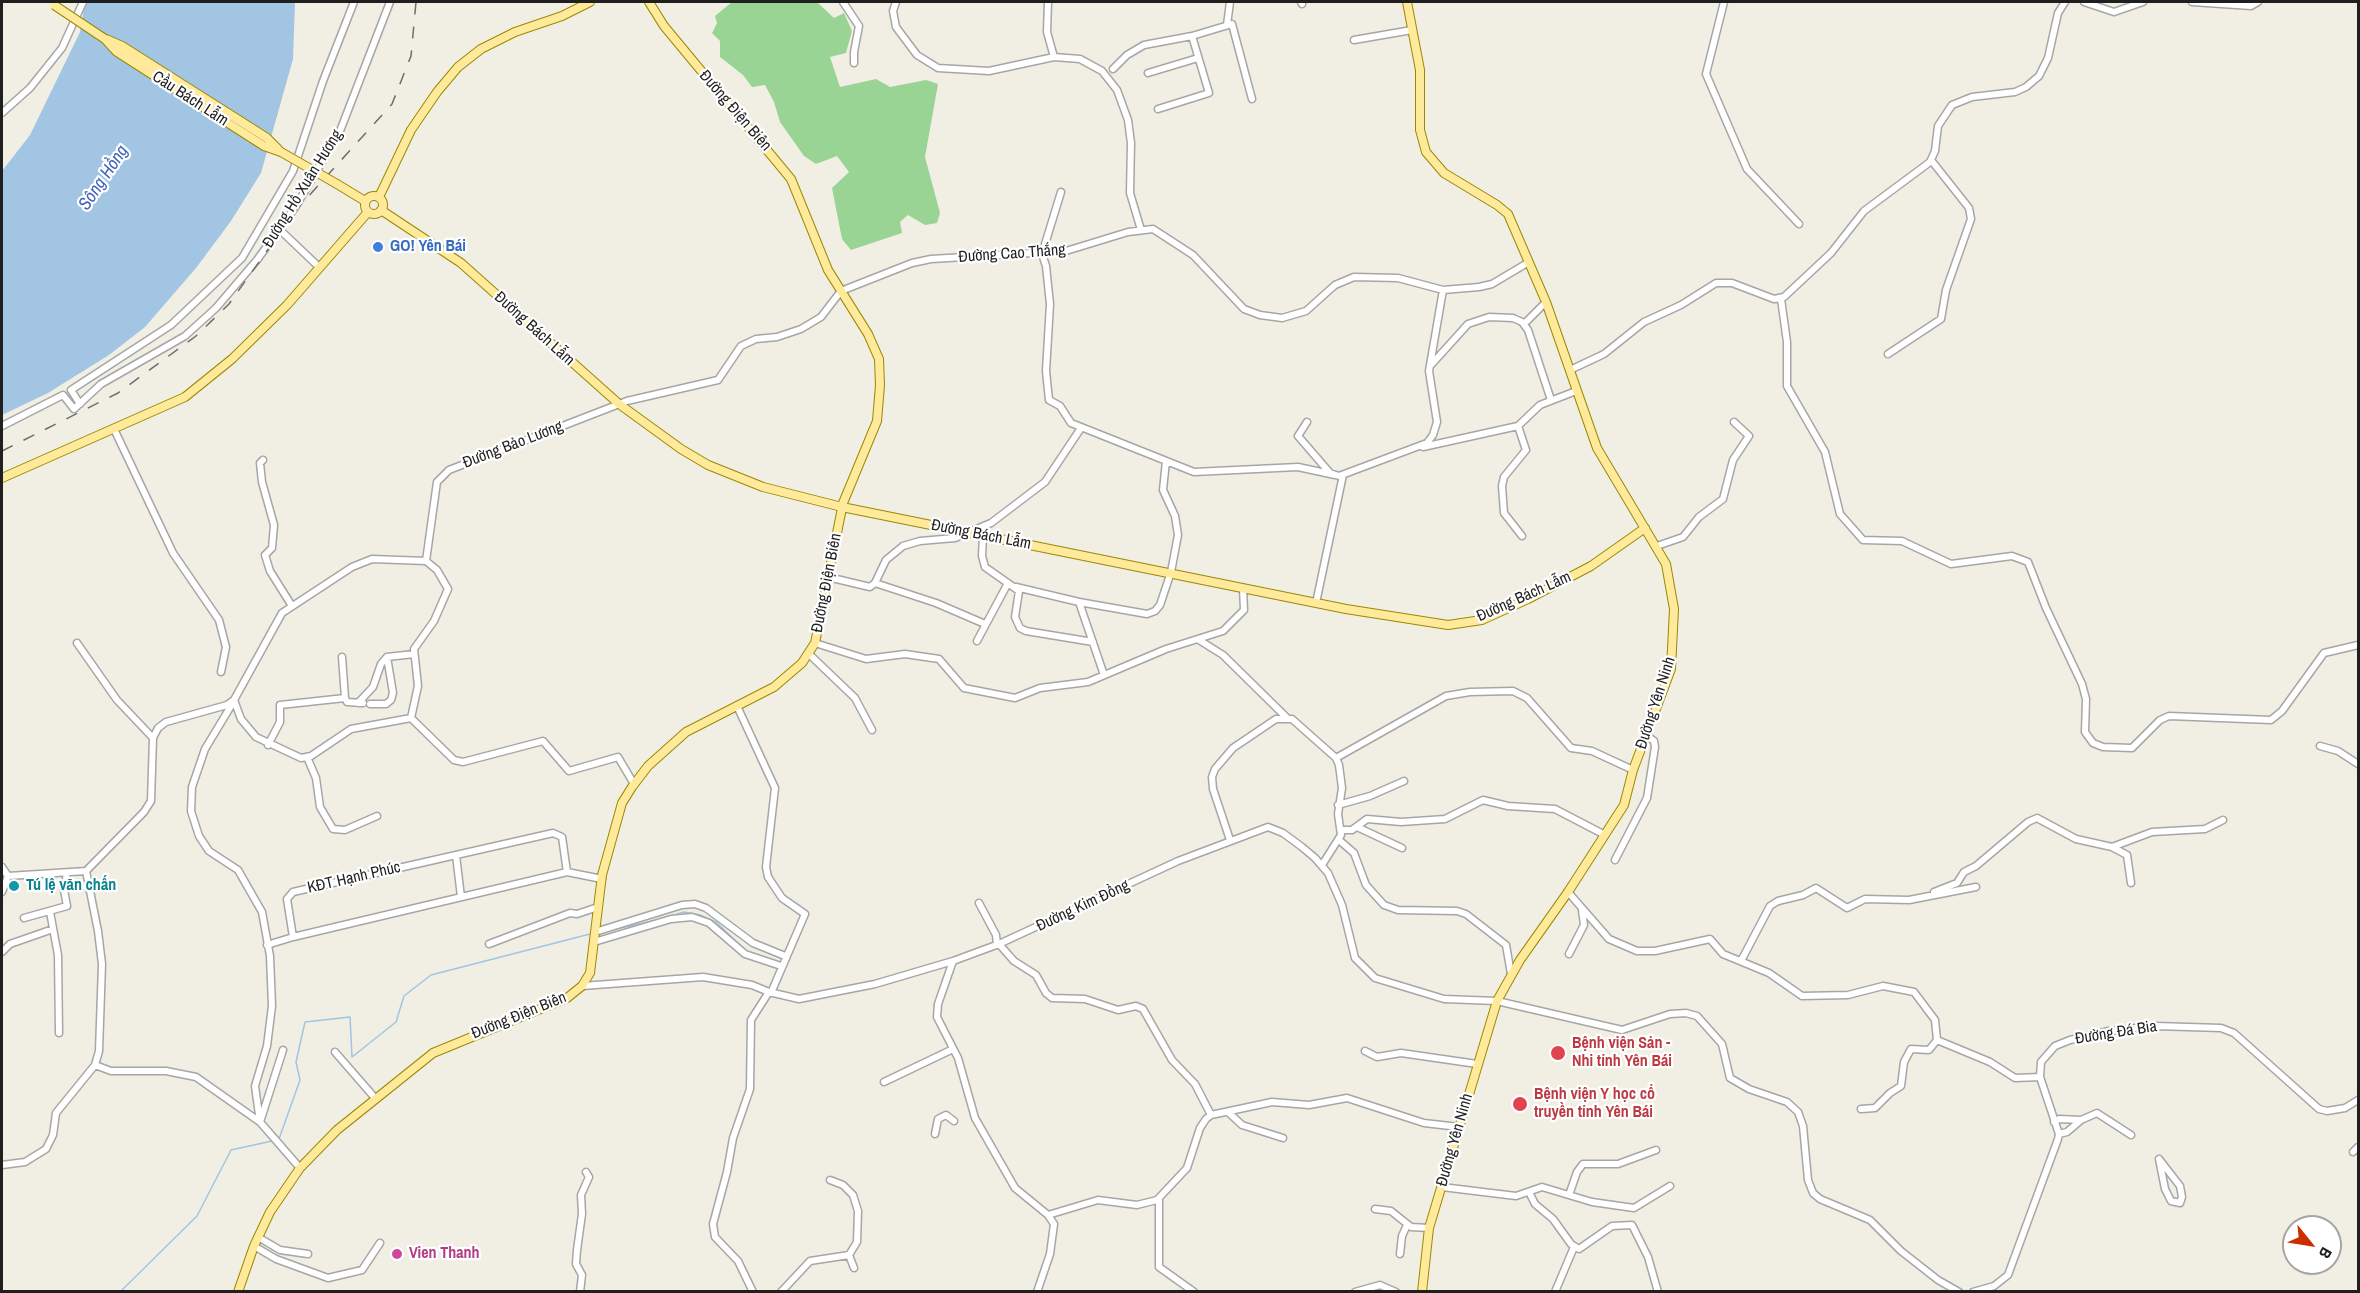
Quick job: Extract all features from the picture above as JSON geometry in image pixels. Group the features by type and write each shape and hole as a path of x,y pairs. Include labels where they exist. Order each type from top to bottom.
{"main road":[{"path":"379,197 411,130 437,92 458,67 490,44 515,32 562,16 590,2"},
{"name":"Đường Điện Biên","path":"238,1292 254,1246 276,1203 300,1168 316,1150 375,1098 433,1053 567,998 582,986 590,973 602,879 622,803 634,784 648,766 686,732 774,687 802,663 815,643 842,507 877,421 880,385 879,359 874,346 828,270 791,179 664,26 649,2"},
{"name":"Đường Yên Ninh","path":"1407,2 1420,70 1420,130 1426,153 1444,173 1508,214 1546,302 1576,391 1602,457 1657,546 1666,564 1673,593 1671,669 1634,770 1624,805 1568,892 1520,960 1497,1001 1429,1228 1422,1292"},
{"name":"Cầu Bách Lẫm","path":"51,3 105,39 117,52 136,65 264,146 281,152 365,201"},
{"path":"372,196 379,197 382,202 381,210 375,214 368,212 364,207 365,201 372,196"},
{"name":"Đường Bách Lẫm","path":"381,210 461,263 619,404 637,414 681,449 708,465 763,487 842,507 1316,603 1448,625 1482,620 1591,566 1645,528"},
{"path":"2,478 184,397 256,336 287,305 368,212"}],"street":[{"path":"2,113 30,88 62,48 83,2"},
{"path":"2,426 63,394 74,410 80,404 71,390 171,325 242,258 293,171 323,81 354,2"},
{"name":"Đường Hồ Xuân Hương","path":"80,404 101,384 185,336 203,321 257,260 300,200 343,125 390,2"},
{"path":"843,2 859,26 854,63"},
{"path":"896,2 893,16 896,27 916,55 938,68 989,71 1053,57 1080,60 1095,66 1108,77 1117,90 1130,132 1130,193 1141,230 1153,229 1183,247 1200,262 1237,304 1260,315 1294,316 1306,311 1341,282 1354,277 1398,278 1443,290 1487,286 1529,262"},
{"path":"1048,2 1047,32 1053,57"},
{"path":"1227,26 1230,2"},
{"path":"1724,2 1706,74 1747,169 1799,224"},
{"path":"1781,299 1831,253 1864,211 1931,160 1938,126 1952,105 1972,97 2015,92 2026,87 2039,76 2048,58 2058,13 2065,2"},
{"path":"2084,2 2114,12 2143,2"},
{"path":"2192,2 2251,6 2258,2"},
{"path":"1113,69 1127,55 1144,45 1192,36 1232,24 1252,99"},
{"path":"1354,40 1412,30"},
{"path":"1158,109 1209,93 1192,36"},
{"path":"1148,73 1198,58"},
{"path":"1888,354 1941,319 1946,290 1971,219 1969,208 1931,160"},
{"path":"1061,192 1041,254 1046,266 1050,304 1046,366 1049,400 1060,406 1071,423 1081,428 1194,472 1298,467 1342,475 1419,448 1518,426 1536,408 1576,391"},
{"path":"279,229 319,267"},
{"name":"Đường Cao Thắng","path":"841,291 868,279 931,259 1066,252 1141,230"},
{"path":"1570,370 1604,354 1644,322 1681,305 1716,284 1732,283 1781,299"},
{"path":"1419,448 1430,439 1437,422 1429,367 1443,290"},
{"name":"Đường Bảo Lương","path":"426,561 437,482 449,470 619,404 718,380 741,346 756,339 801,330 821,317 841,291"},
{"path":"1781,299 1787,335 1787,386 1825,452 1837,507 1843,518 1863,540 1902,541 1951,564 2012,556 2028,562 2046,608 2082,684 2085,699 2085,732 2093,743 2103,747 2132,748 2160,720 2169,716 2271,720 2282,711 2324,653 2358,645"},
{"path":"1524,324 1546,302"},
{"path":"1429,367 1463,328 1475,320 1509,317 1524,324 1551,400"},
{"path":"1307,422 1298,436 1335,475"},
{"path":"1657,546 1683,537 1699,517 1723,499 1733,460 1749,436 1734,422"},
{"path":"1518,426 1526,450 1504,477 1502,486 1504,513 1522,536"},
{"path":"875,583 886,560 903,546 955,538 991,523 1045,482 1081,428"},
{"path":"114,429 173,553 219,620 226,647 221,672"},
{"path":"262,460 260,463 265,497 274,525 272,548 265,555 270,571 292,606"},
{"path":"983,535 982,556 985,567 1015,587 1079,602 1153,613 1163,598 1178,535 1174,516 1163,490 1166,461"},
{"path":"1316,603 1342,475"},
{"path":"260,1122 255,1086 267,1046 272,1006 267,945 262,912 257,898 238,870 210,851 199,836 191,811 192,788 205,749 282,613 352,567 372,560 426,561 437,570 448,589 434,621 414,649 418,686 411,718"},
{"path":"828,577 864,587 875,583 936,603 985,624"},
{"path":"977,641 1008,583"},
{"path":"1015,587 1019,594 1016,621 1023,630 1093,642"},
{"path":"815,643 866,658 905,654 939,659 964,688 1015,698 1040,688 1088,682 1166,649 1223,631 1244,610 1244,588"},
{"path":"1079,602 1104,675"},
{"path":"1199,640 1223,654 1287,718 1295,721 1336,758 1342,784 1338,805 1341,830 1339,840 1322,865"},
{"path":"78,643 117,700 153,738"},
{"path":"808,653 855,698 872,730"},
{"path":"364,703 373,687 381,663 387,657 414,654"},
{"path":"342,657 347,702 386,704 391,700 393,693 387,657"},
{"path":"1336,758 1446,696 1470,692 1513,691 1527,698 1569,747 1578,751 1592,752 1634,770"},
{"path":"268,745 280,722 280,705 345,698"},
{"path":"8,876 86,870 151,801 153,738 158,728 166,722 227,705 234,700"},
{"path":"234,700 245,726 268,745 293,756 307,757 351,729 411,718"},
{"path":"737,705 775,788 766,867 768,877 782,898 805,914 770,992 751,1020 750,1089 733,1138 727,1172 713,1224 715,1237 738,1261 753,1292"},
{"path":"411,718 454,759 463,762 543,741 569,771 618,757 634,784"},
{"path":"1230,840 1212,777 1221,759 1233,748 1276,719 1287,718"},
{"path":"1615,860 1647,798 1655,747 1653,741 1647,736"},
{"path":"2320,746 2338,751 2358,764"},
{"path":"307,757 316,778 320,807 333,829 345,830 377,816"},
{"path":"1338,805 1370,796 1404,781"},
{"path":"1341,830 1350,830 1369,819 1401,822 1445,819 1483,800 1508,806 1555,809 1605,835"},
{"path":"1934,892 1957,883 1964,872 1976,866 2028,822 2037,818 2076,839 2112,847 2127,855"},
{"path":"2112,847 2152,832 2205,829 2223,820"},
{"path":"1357,827 1402,848"},
{"name":"Đường Kim Đồng","path":"582,986 704,977 807,998 875,984 953,961 998,944 1178,861 1263,828 1276,829 1322,865 1342,905 1355,958 1369,974 1413,991 1444,999 1497,1001"},
{"name":"KĐT Hạnh Phúc","path":"293,938 287,899 293,892 553,832 562,837 567,872"},
{"path":"1339,840 1354,853 1366,885 1384,905 1398,910 1464,913 1506,945 1511,974"},
{"path":"2131,883 2127,855 2133,840"},
{"path":"456,855 461,897"},
{"path":"2,867 8,876"},
{"path":"2,1165 25,1162 46,1149 52,1135 56,1113 95,1065 99,1051 102,964 86,870"},
{"path":"267,945 567,872 602,879"},
{"path":"24,918 68,906 64,890 67,873"},
{"path":"2,892 8,876"},
{"path":"1741,960 1770,906 1778,901 1803,895 1815,888 1847,908 1865,899 1909,900 1976,887"},
{"path":"1568,892 1606,937 1620,946 1648,952 1710,939 1724,954 1769,973 1802,996 1848,994 1883,986 1914,992 1935,1020 1937,1040 1929,1050 1911,1049 1904,1062 1901,1086 1875,1108 1861,1109"},
{"path":"979,903 996,935 998,944 1014,961 1036,975 1046,993 1052,998 1091,1000 1118,1010 1136,1006 1143,1009 1172,1060 1195,1084 1212,1115"},
{"path":"595,932 681,905 695,904 706,908 762,948 785,956"},
{"path":"489,944 570,913 577,914 598,907"},
{"path":"1569,954 1584,925 1581,907"},
{"path":"50,912 58,955 59,1033"},
{"path":"594,942 671,919 692,917 714,927 745,954 781,966"},
{"path":"2,952 18,941 53,929"},
{"path":"953,961 937,1013 940,1026 953,1049 975,1118 1014,1188 1053,1221 1054,1232 1037,1292"},
{"path":"1497,1001 1622,1030 1670,1014 1686,1013 1697,1016 1722,1044 1730,1078 1749,1089 1787,1102 1798,1112 1803,1126 1808,1180 1816,1196 1870,1221 1901,1251 1938,1280 1959,1292"},
{"name":"Đường Đá Bia","path":"2040,1077 2041,1062 2045,1056 2055,1047 2070,1040 2109,1031 2155,1026 2221,1028 2234,1033 2319,1109 2327,1111 2345,1108 2358,1102"},
{"path":"1937,1040 1990,1062 2015,1078 2040,1077 2059,1134 2008,1275 2003,1280 1973,1292"},
{"path":"884,1082 953,1049"},
{"path":"260,1122 283,1050"},
{"path":"1365,1051 1377,1057 1401,1053 1477,1064"},
{"path":"335,1052 375,1098"},
{"path":"95,1065 111,1071 166,1071 196,1077 260,1122 300,1168"},
{"path":"1048,1215 1093,1200 1137,1205 1159,1198 1187,1168 1200,1128 1212,1115 1276,1101 1309,1105 1343,1098 1424,1123 1459,1127"},
{"path":"1228,1112 1242,1125 1283,1138"},
{"path":"2059,1134 2067,1132 2081,1120 2097,1113 2131,1135"},
{"path":"935,1134 938,1119 946,1115 954,1121"},
{"path":"2054,1122 2059,1119 2081,1120"},
{"path":"1569,1195 1577,1172 1583,1164 1618,1164 1656,1150"},
{"path":"2159,1159 2180,1186 2182,1197 2180,1203 2175,1204 2168,1196 2163,1184 2159,1159"},
{"path":"580,1292 582,1275 576,1264 582,1214 581,1195 589,1177 586,1172"},
{"path":"781,1292 810,1261 849,1255 857,1242 858,1211 853,1195 843,1185 830,1180"},
{"path":"1442,1187 1511,1196 1542,1187 1592,1202 1635,1208 1670,1186"},
{"path":"1529,1192 1535,1204 1553,1220 1574,1247 1583,1248 1612,1226 1632,1225 1648,1257 1658,1292"},
{"path":"1159,1198 1160,1267 1194,1292"},
{"path":"1375,1209 1391,1211 1407,1225 1429,1228"},
{"path":"1400,1254 1402,1236 1407,1225"},
{"path":"258,1237 280,1250 308,1254"},
{"path":"254,1246 276,1259 328,1278 362,1270 380,1243"},
{"path":"1555,1292 1574,1247"},
{"path":"849,1255 854,1268"},
{"path":"1355,1292 1380,1285 1396,1292"}],"green space":[{"path":"732,2 817,2 834,18 844,13 852,31 846,53 830,57 840,87 876,79 890,87 926,80 938,84 925,157 940,213 937,223 925,225 908,215 900,222 902,233 851,250 842,239 832,188 849,172 837,156 816,164 804,156 780,122 774,102 765,85 752,87 743,75 720,57 720,41 712,33 717,23 715,16"}],"water":[{"name":"Sông Hồng","path":"85,2 295,2 293,59 261,173 231,221 196,268 145,327 109,355 48,393 2,415 2,171 30,135 80,32"}],"waterway":[{"path":"671,916 684,912 700,915 716,922 743,948"},
{"path":"615,929 658,920"},
{"path":"279,1139 300,1080 296,1062 305,1022 350,1017 352,1057 396,1022 404,996 431,975 590,934"},
{"path":"120,1292 197,1216 231,1150 272,1141"}],"railway":[{"path":"2,451 118,393 196,336 229,304 296,210 392,104 411,56 416,2"}],"place":[{"name":"GO! Yên Bái","path":"378,247"},
{"name":"Tú lệ văn chấn","path":"14,886"},
{"name":"Bệnh viện Sản - Nhi tỉnh Yên Bái","path":"1558,1053"},
{"name":"Bệnh viện Y học cổ truyền tỉnh Yên Bái","path":"1520,1104"},
{"name":"Vien Thanh","path":"397,1254"}]}
